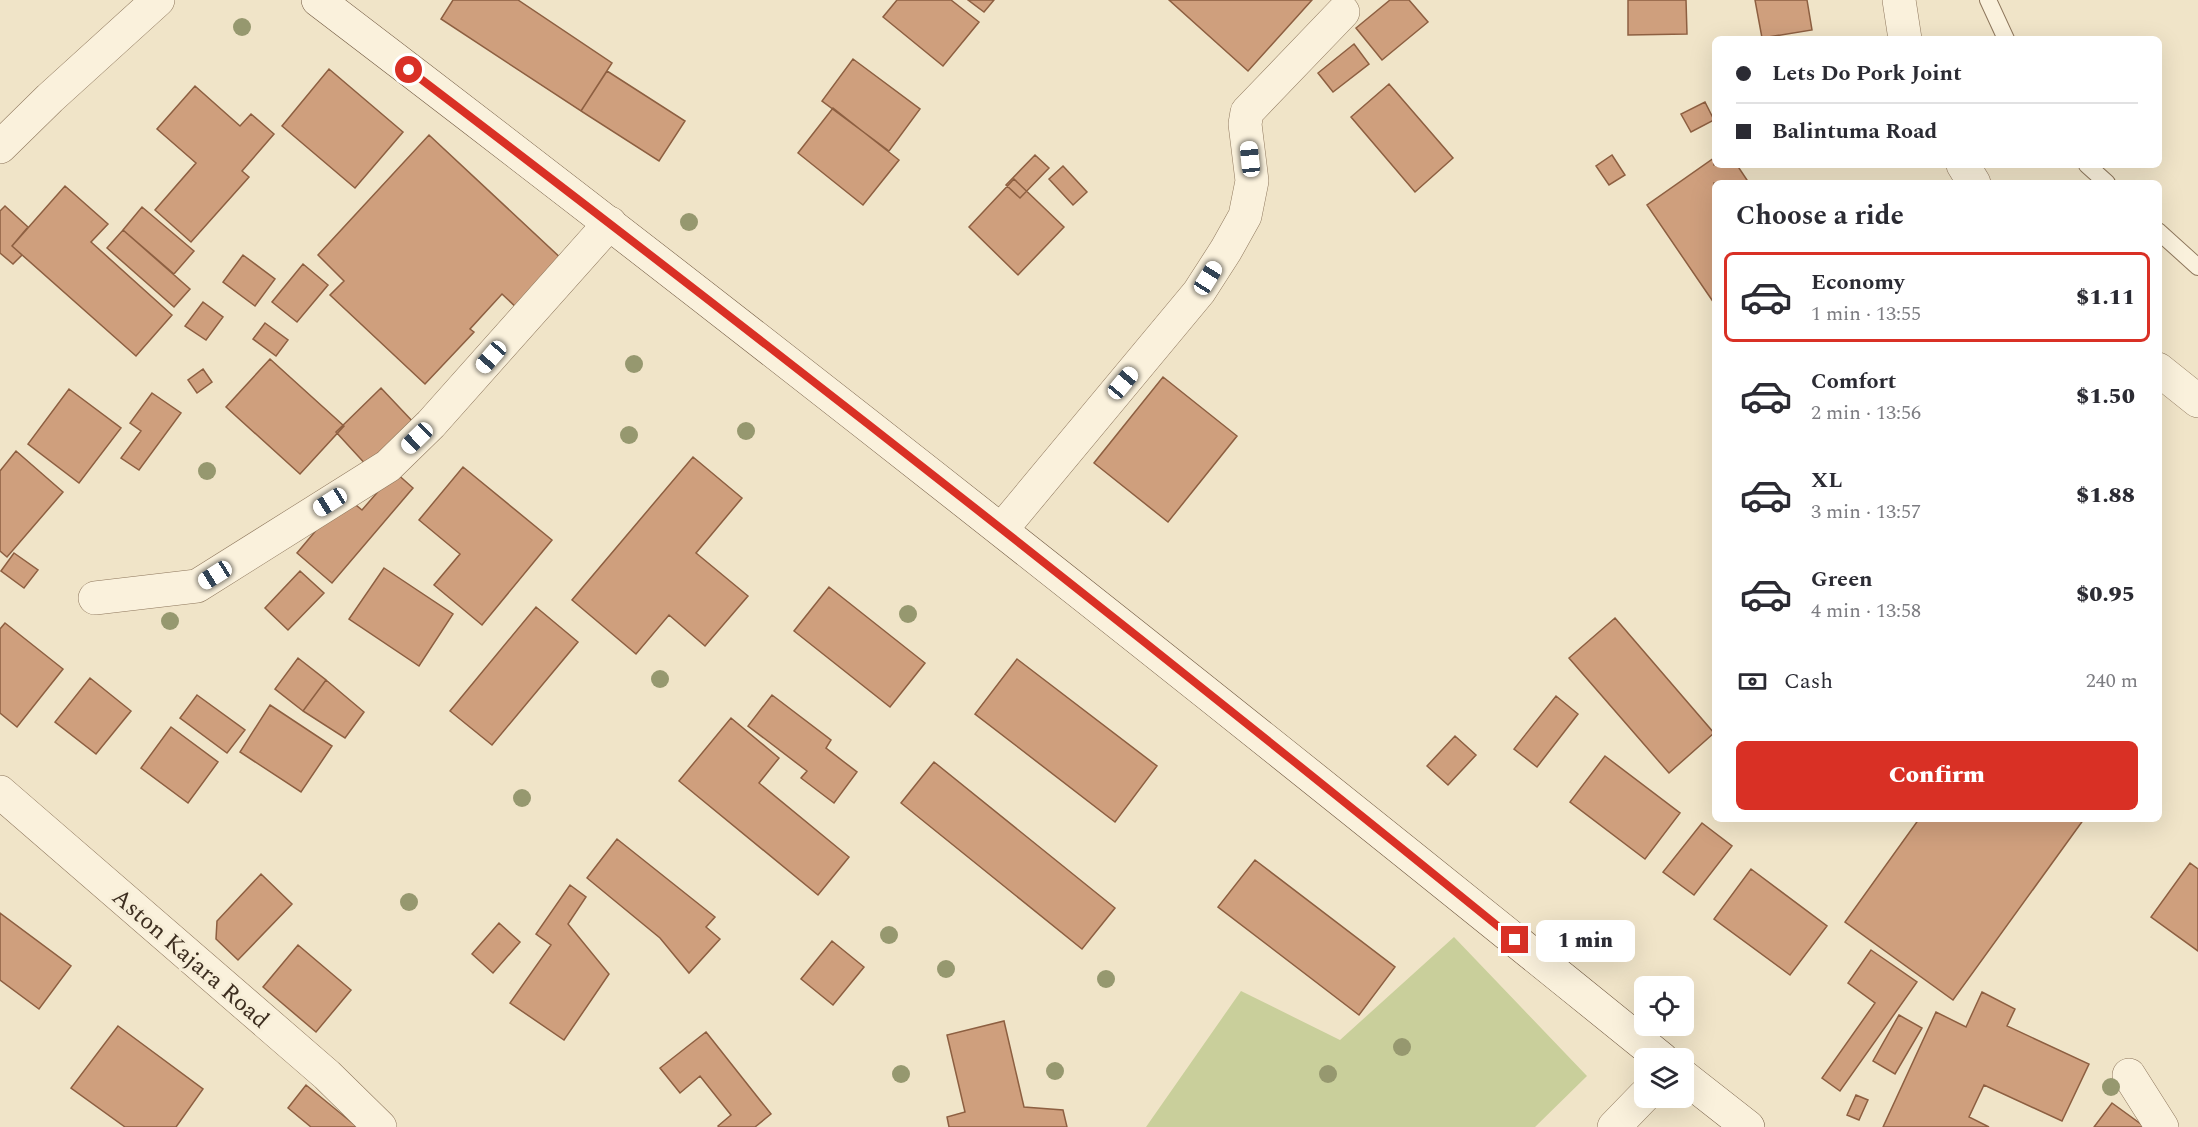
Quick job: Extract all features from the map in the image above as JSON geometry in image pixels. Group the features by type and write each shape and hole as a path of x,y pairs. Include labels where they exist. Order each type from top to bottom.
{"street":[{"path":"0,147 50,98 158,0"},
{"path":"318,0 610,223 1002,530 1648,1048"},
{"path":"1899,0 1905,36"},
{"path":"1002,530 1199,292 1245,216 1252,181 1245,124 1247,112 1343,12"},
{"path":"95,598 196,586 388,466 431,424 610,223"},
{"path":"2162,372 2198,401"},
{"name":"Aston Kajara Road","path":"0,792 327,1075 380,1127"},
{"path":"2129,1075 2162,1127"},
{"path":"1694,1085 1748,1127"},
{"path":"1614,1127 1634,1106"}],"lane":[{"path":"1988,0 2005,36"},
{"path":"2090,168 2104,180"},
{"path":"2162,235 2198,267"}],"green space":[{"path":"1454,937 1587,1076 1535,1127 1146,1127 1241,991 1340,1040"}],"building":[{"path":"453,0 518,0 612,63 581,111 441,19"},
{"path":"897,0 951,0 979,22 943,66 883,17"},
{"path":"968,0 994,0 984,12"},
{"path":"1169,0 1312,0 1248,71"},
{"path":"1390,0 1409,0 1428,22 1382,60 1356,28"},
{"path":"1628,0 1686,0 1687,34 1628,35"},
{"path":"1755,0 1807,0 1812,30 1762,36"},
{"path":"1354,44 1369,64 1333,92 1318,73"},
{"path":"853,59 920,109 889,151 822,101"},
{"path":"329,69 403,132 355,188 282,126"},
{"path":"607,71 685,121 659,161 581,111"},
{"path":"1389,84 1453,158 1415,192 1351,117"},
{"path":"195,86 240,126 251,114 274,134 242,171 249,177 191,242 155,210 196,163 157,129"},
{"path":"1705,102 1712,121 1691,132 1681,114"},
{"path":"833,108 899,160 863,205 798,153"},
{"path":"429,135 565,262 519,310 502,294 470,329 474,332 425,384 330,295 344,281 318,255"},
{"path":"1035,155 1049,168 1020,198 1006,185"},
{"path":"1612,155 1625,175 1609,185 1596,166"},
{"path":"1712,159 1712,168 1739,168 1747,180 1712,180 1712,300 1647,205"},
{"path":"1063,166 1087,192 1073,205 1049,179"},
{"path":"1014,179 1064,227 1018,275 969,227"},
{"path":"65,186 108,224 91,242 172,315 136,356 12,246"},
{"path":"5,206 28,227 12,246 22,255 13,264 0,253 0,211"},
{"path":"142,207 194,251 174,274 123,230"},
{"path":"123,230 190,289 174,307 107,248"},
{"path":"243,255 275,279 255,306 223,282"},
{"path":"303,264 328,285 297,322 272,302"},
{"path":"203,302 223,317 206,340 185,326"},
{"path":"265,323 288,340 276,356 253,339"},
{"path":"270,359 344,426 300,474 226,407"},
{"path":"203,369 212,382 197,393 188,380"},
{"path":"1163,377 1237,436 1168,522 1094,463"},
{"path":"381,388 415,424 369,468 336,432"},
{"path":"69,389 121,428 79,483 28,444"},
{"path":"152,393 181,413 139,470 121,458 141,431 130,423"},
{"path":"16,451 63,492 7,557 0,551 0,471"},
{"path":"693,457 742,498 696,553 748,596 705,646 669,615 636,654 572,600"},
{"path":"463,467 552,540 482,625 434,585 460,554 419,520"},
{"path":"395,472 413,488 332,583 297,553 345,496 362,510"},
{"path":"14,553 38,570 24,588 1,571"},
{"path":"384,568 453,614 419,666 349,619"},
{"path":"300,571 324,593 288,630 265,608"},
{"path":"829,587 925,663 890,707 794,631"},
{"path":"536,607 578,642 492,745 450,711"},
{"path":"1615,618 1712,731 1712,735 1669,773 1569,658"},
{"path":"5,623 63,669 17,727 0,713 0,629"},
{"path":"298,658 326,680 303,711 275,689"},
{"path":"1017,659 1157,766 1115,822 975,714"},
{"path":"90,678 131,711 96,754 55,722"},
{"path":"326,680 364,712 345,738 303,711"},
{"path":"197,695 245,730 227,753 180,718"},
{"path":"772,695 831,740 826,748 857,772 834,803 801,778 807,771 748,726"},
{"path":"1556,696 1578,714 1537,767 1514,749"},
{"path":"270,705 332,746 301,792 240,752"},
{"path":"731,718 779,758 759,783 849,857 818,895 679,781"},
{"path":"171,727 218,762 188,803 141,768"},
{"path":"1455,736 1476,755 1448,785 1427,766"},
{"path":"1605,756 1680,813 1645,859 1570,802"},
{"path":"934,762 1115,908 1082,949 901,803"},
{"path":"1917,822 2082,822 1953,1000 1845,922"},
{"path":"1702,823 1732,846 1694,895 1663,872"},
{"path":"617,839 715,917 706,927 720,939 689,973 660,938 587,878"},
{"path":"1255,860 1395,967 1359,1015 1218,907"},
{"path":"2190,863 2198,869 2198,951 2151,917"},
{"path":"1751,869 1827,926 1790,975 1714,919"},
{"path":"261,874 292,904 238,960 216,939 217,921"},
{"path":"570,885 586,897 568,924 609,974 564,1040 510,1003 551,945 536,934"},
{"path":"0,913 71,966 39,1009 0,980"},
{"path":"499,923 520,942 493,973 472,954"},
{"path":"832,941 864,967 833,1005 801,979"},
{"path":"298,945 351,990 316,1032 263,987"},
{"path":"1871,950 1917,982 1840,1091 1822,1078 1875,1003 1848,983"},
{"path":"1982,992 2015,1009 2007,1026 2089,1064 2062,1121 1984,1085 1969,1117 1989,1127 1883,1127 1936,1012 1966,1027"},
{"path":"1899,1015 1922,1028 1895,1074 1873,1061"},
{"path":"1004,1021 1024,1107 1063,1110 1067,1127 949,1127 947,1117 965,1112 947,1035"},
{"path":"118,1026 203,1089 176,1127 125,1127 71,1088"},
{"path":"706,1032 771,1114 755,1127 719,1127 731,1115 700,1076 680,1093 660,1068"},
{"path":"306,1085 356,1127 311,1127 288,1108"},
{"path":"1856,1095 1868,1100 1859,1120 1847,1115"},
{"path":"2112,1103 2145,1127 2094,1127"}],"route":[{"path":"409,70 610,223 1002,530 1515,940"}]}
